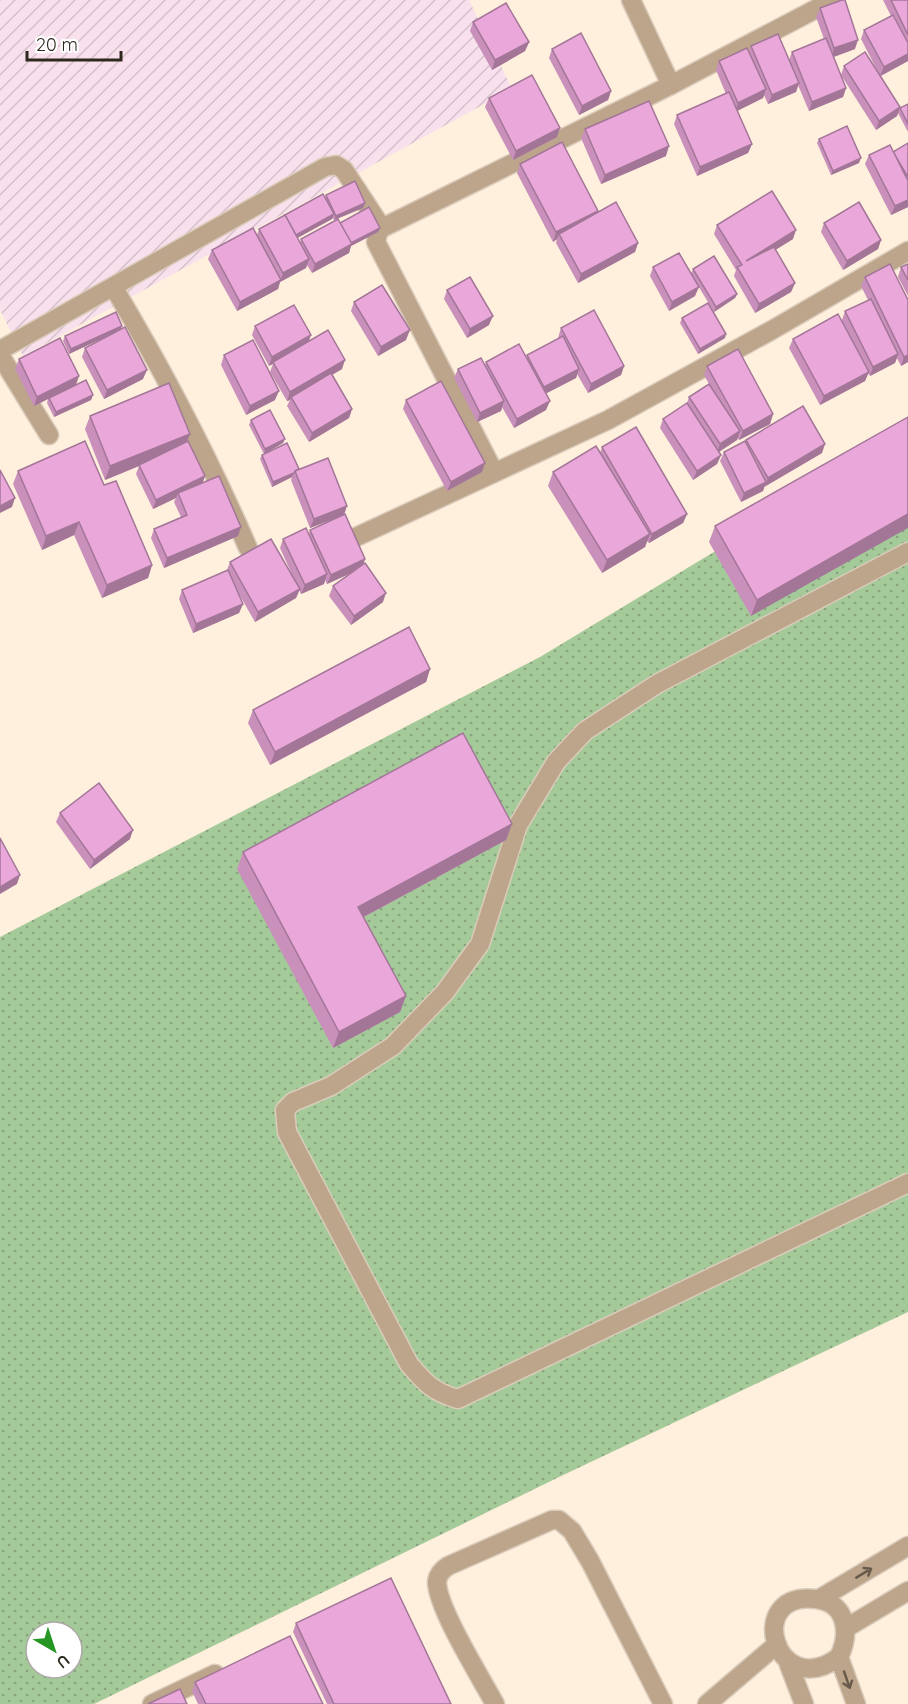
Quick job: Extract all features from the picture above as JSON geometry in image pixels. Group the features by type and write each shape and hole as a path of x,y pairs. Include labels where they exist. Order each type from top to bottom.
{"street":[{"path":"631,0 671,85"},
{"path":"494,472 376,242 378,233 382,228 671,85 833,0"},
{"path":"49,435 2,353 326,167 336,165 344,170 382,228"},
{"path":"356,537 608,420 772,330 908,251"},
{"path":"114,288 162,369 218,479 248,548"},
{"path":"908,552 657,684 585,730 556,762 518,825 480,944 445,992 393,1047 331,1086 293,1102 285,1110 287,1132 409,1364 428,1386 441,1394 458,1399 908,1183"},
{"path":"495,1704 445,1611 437,1583 438,1576 448,1566 552,1520 559,1520 572,1531 590,1561 663,1704"},
{"path":"819,1599 908,1546"},
{"path":"846,1628 908,1591"},
{"path":"804,1598 819,1599 832,1605 841,1615 846,1628 845,1643 839,1657 828,1666 815,1671 802,1670 789,1665 780,1656 775,1646 773,1630 778,1616 789,1604 804,1598"},
{"path":"707,1704 775,1646"},
{"path":"839,1657 856,1704"},
{"path":"789,1665 804,1704"},
{"path":"152,1704 179,1698 227,1668"}],"shaded area":[{"path":"0,0 469,0 512,89 23,356 0,310"}],"green space":[{"path":"908,435 908,1312 557,1478 94,1704 0,1704 0,937 540,657"}],"building":[{"path":"845,0 858,40 834,48 820,8"},
{"path":"891,0 908,0 908,35"},
{"path":"506,3 529,42 495,60 473,22"},
{"path":"893,15 908,43 908,54 884,67 864,30"},
{"path":"581,33 611,91 582,106 552,49"},
{"path":"778,34 799,83 772,95 751,46"},
{"path":"826,38 846,88 812,102 792,52"},
{"path":"747,48 766,89 738,103 719,61"},
{"path":"865,52 900,107 879,121 844,66"},
{"path":"532,75 560,128 516,151 489,98"},
{"path":"729,92 752,144 700,167 677,115"},
{"path":"649,101 669,146 605,175 585,129"},
{"path":"908,104 908,124 900,108"},
{"path":"847,126 861,158 833,171 819,139"},
{"path":"562,142 598,211 556,232 520,164"},
{"path":"908,143 908,177 893,152"},
{"path":"890,145 908,181 908,200 895,206 869,155"},
{"path":"355,181 365,203 336,216 326,195"},
{"path":"772,191 796,230 746,261 774,247 795,283 759,304 737,267 742,265 717,225"},
{"path":"323,194 334,214 296,235 285,215 283,216"},
{"path":"616,202 638,243 581,274 559,234"},
{"path":"859,202 881,240 847,261 824,223"},
{"path":"369,207 380,228 351,243 340,223"},
{"path":"285,215 309,259 283,273 259,229"},
{"path":"338,219 352,244 315,264 301,239"},
{"path":"253,228 281,280 240,302 212,250"},
{"path":"679,253 699,287 672,302 653,267"},
{"path":"714,256 737,294 716,307 693,269"},
{"path":"890,264 908,300 908,355 904,357 865,277"},
{"path":"908,264 908,280 901,267"},
{"path":"470,277 493,316 470,329 447,290"},
{"path":"382,285 410,330 381,347 354,302"},
{"path":"871,299 898,354 873,367 845,311"},
{"path":"708,303 726,334 700,349 682,318"},
{"path":"294,305 311,335 272,357 255,326"},
{"path":"594,310 624,366 591,384 561,328"},
{"path":"116,312 122,326 71,349 65,336"},
{"path":"838,314 869,372 824,396 793,339"},
{"path":"125,327 147,370 107,390 85,348"},
{"path":"328,330 345,360 290,392 273,362"},
{"path":"563,336 579,369 544,387 527,355"},
{"path":"60,338 79,376 37,397 19,359"},
{"path":"253,340 279,391 250,406 224,355"},
{"path":"519,344 550,401 517,419 486,362"},
{"path":"738,349 773,414 743,431 707,366"},
{"path":"481,358 504,401 480,413 458,369"},
{"path":"331,373 352,409 312,433 291,397"},
{"path":"86,380 93,395 56,412 49,398"},
{"path":"441,381 485,463 451,482 406,400"},
{"path":"169,383 190,434 110,466 90,416"},
{"path":"709,384 740,431 720,444 689,397"},
{"path":"687,403 721,455 697,471 663,419"},
{"path":"803,406 825,444 768,478 746,440"},
{"path":"270,410 285,439 265,449 251,420"},
{"path":"908,417 908,514 757,600 715,526"},
{"path":"636,427 687,514 652,534 602,447"},
{"path":"85,441 104,485 116,481 152,565 107,585 79,522 46,536 18,471"},
{"path":"188,441 205,476 156,500 139,465"},
{"path":"745,441 766,482 744,493 724,452"},
{"path":"287,443 299,469 273,482 262,455"},
{"path":"596,446 650,534 607,560 553,472"},
{"path":"328,458 347,506 314,519 295,471"},
{"path":"0,470 15,498 0,506"},
{"path":"219,476 241,527 167,558 154,529 187,515 178,493"},
{"path":"345,514 365,559 331,575 310,530"},
{"path":"306,528 327,574 305,585 283,539"},
{"path":"271,539 300,589 258,612 230,562"},
{"path":"365,563 386,593 354,616 333,586"},
{"path":"228,570 243,604 196,624 182,590"},
{"path":"409,627 430,669 275,752 253,710"},
{"path":"463,733 512,824 358,907 406,996 339,1032 243,852"},
{"path":"99,783 133,830 94,860 60,813"},
{"path":"0,838 20,875 0,887"},
{"path":"391,1578 451,1704 334,1704 296,1623"},
{"path":"290,1636 323,1704 206,1704 195,1682"},
{"path":"180,1689 187,1704 148,1704"}]}
